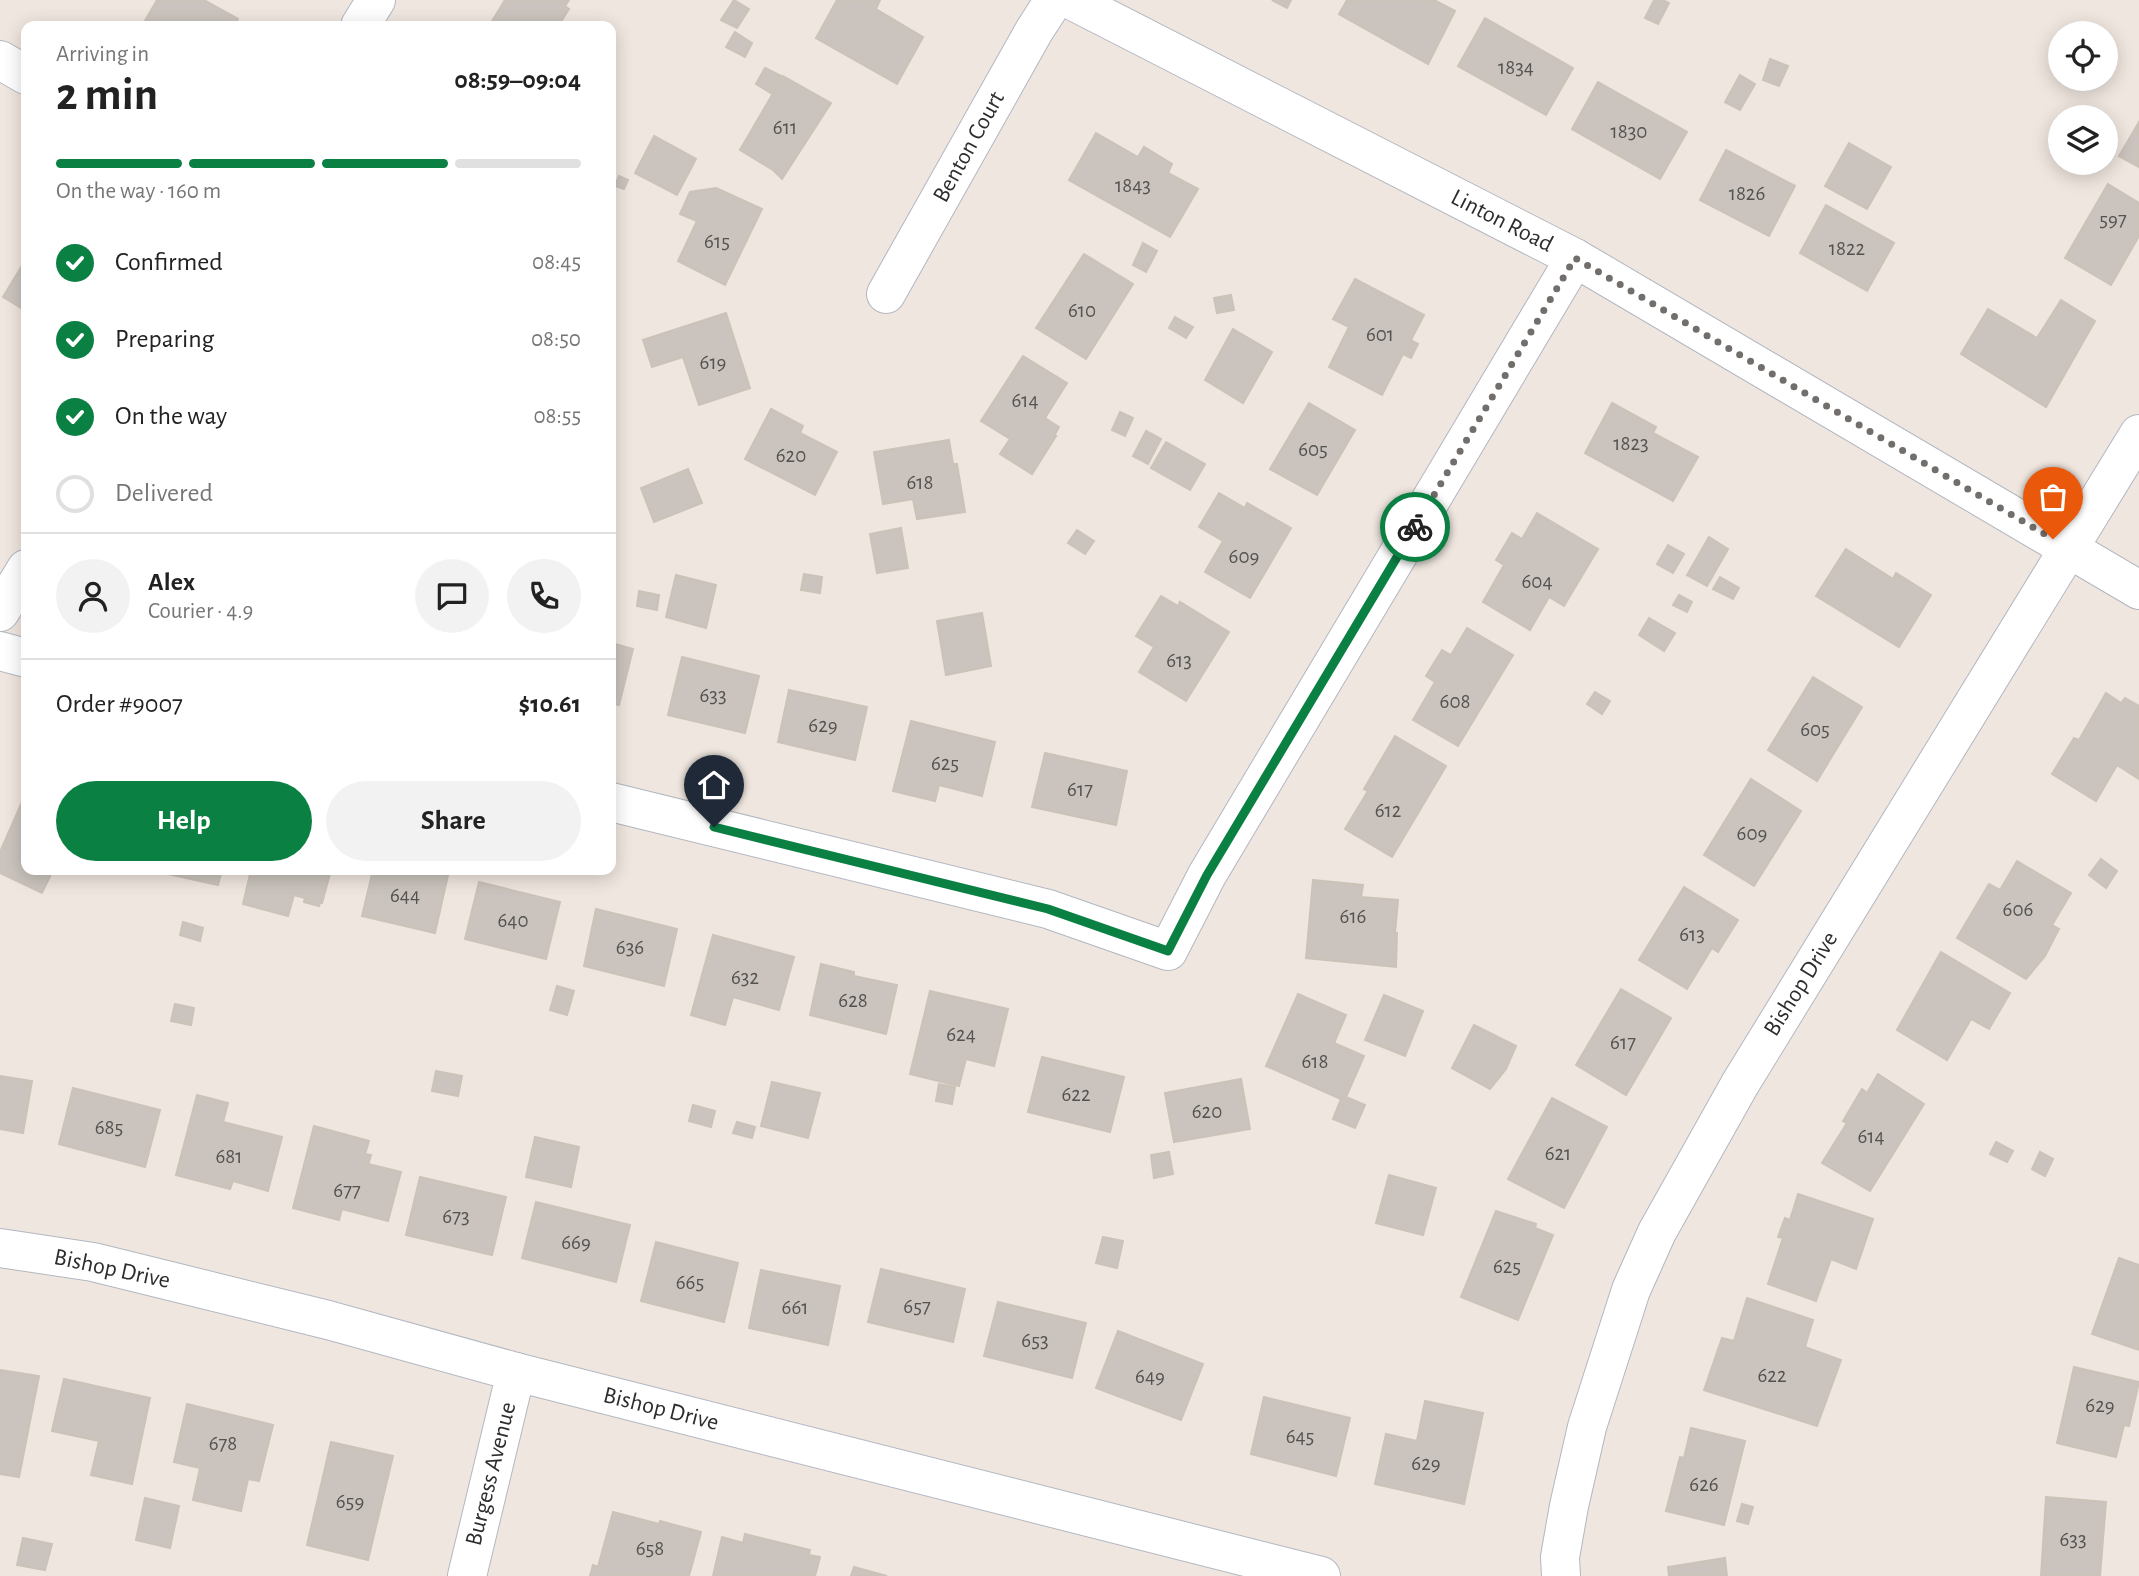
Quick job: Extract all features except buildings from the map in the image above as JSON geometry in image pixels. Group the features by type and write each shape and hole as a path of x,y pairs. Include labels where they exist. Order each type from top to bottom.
{"street":[{"path":"363,21 376,0"},
{"name":"Benton Court","path":"886,294 1054,0"},
{"name":"Linton Road","path":"1071,0 1575,258 2139,590"},
{"path":"0,61 21,72"},
{"path":"616,803 1048,909 1168,951 1207,875 1575,258"},
{"name":"Bishop Drive","path":"1561,1576 1560,1557 1587,1427 1631,1290 1657,1232 1740,1084 2139,434"},
{"path":"0,612 21,577"},
{"path":"0,652 21,657"},
{"name":"Bishop Drive","path":"0,1248 93,1262 328,1320 516,1372 1321,1576"},
{"name":"Burgess Avenue","path":"467,1576 516,1372"}],"way so far":[{"path":"1415,527 1575,258 2053,539"}],"route":[{"path":"714,827 1048,909 1168,951 1207,875 1415,527"}]}
